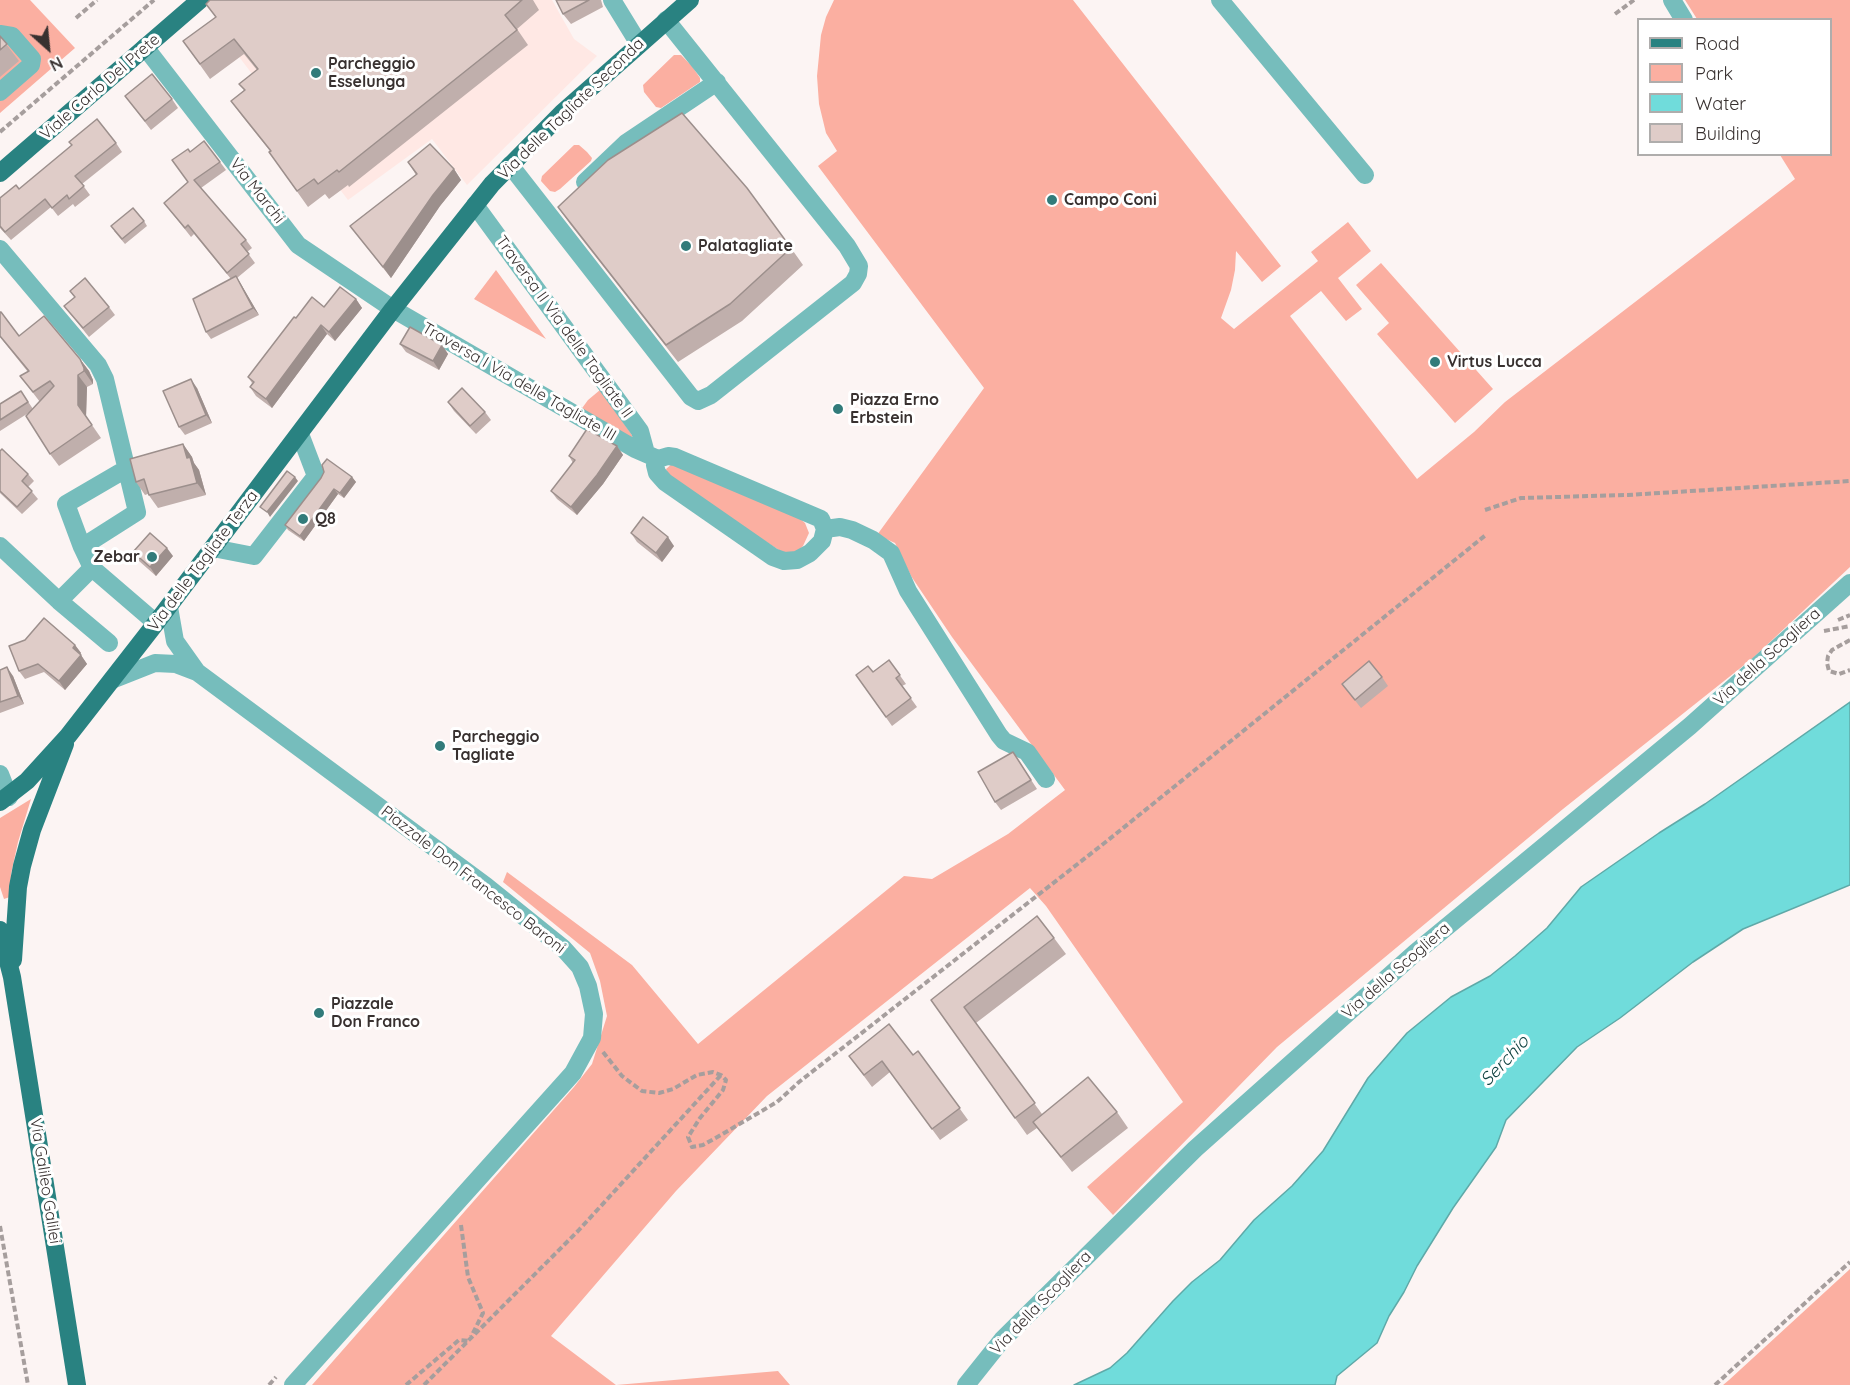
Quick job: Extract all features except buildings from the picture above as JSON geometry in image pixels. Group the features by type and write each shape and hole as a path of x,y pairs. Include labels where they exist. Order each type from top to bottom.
{"main road":[{"name":"Viale Carlo Del Prete","path":"0,173 200,0"},
{"name":"Via delle Tagliate Seconda","path":"393,309 475,205 510,165 562,113 690,0"},
{"name":"Via delle Tagliate Terza","path":"4,800 27,781 68,736 169,607 393,309"},
{"name":"Via Galileo Galilei","path":"12,977 18,887 22,866 68,736"},
{"name":"Via Galileo Galilei","path":"0,930 12,977 77,1385"}],"street":[{"path":"612,0 639,44"},
{"path":"1220,0 1365,175"},
{"path":"1672,0 1683,18"},
{"path":"510,165 691,397 698,401 711,395 853,283 859,266 847,246 666,20"},
{"path":"0,34 12,36 32,59 31,65 0,92"},
{"name":"Via Marchi","path":"145,47 298,245 393,309"},
{"path":"549,217 626,143 717,82"},
{"name":"Traversa II Via delle Tagliate II","path":"475,205 640,431 656,465 657,474 664,482 773,557 784,561 797,560 810,553 822,541 825,529"},
{"path":"0,249 98,365 105,380 137,512 82,547"},
{"name":"Traversa I Via delle Tagliate III","path":"393,309 652,456"},
{"path":"213,548 254,556 316,476 300,434"},
{"path":"652,456 675,458 821,519 825,529 840,527 852,530 873,540 891,554 908,591 999,735 1004,741 1027,752 1046,779"},
{"path":"126,469 66,504 92,568 156,623"},
{"path":"0,546 59,601 109,643"},
{"path":"59,601 92,568"},
{"name":"Via della Scogliera","path":"966,1385 1002,1340 1195,1149 1415,953 1690,726 1850,583"},
{"name":"Piazzale Don Francesco Baroni","path":"169,607 175,641 197,672 486,886 563,948 580,967 588,986 594,1014 592,1038 573,1073 457,1202 285,1381"},
{"path":"112,680 155,663 176,664 197,672"},
{"path":"0,774 4,800"}],"path":[{"path":"76,18 97,0"},
{"path":"0,132 154,0"},
{"path":"1615,14 1634,0"},
{"path":"1485,510 1521,498 1628,495 1850,481"},
{"path":"592,1038 622,1076 642,1091 659,1093 673,1089 698,1075 713,1072 721,1075 726,1080 723,1090 688,1137 692,1147 703,1145 777,1102 799,1082 1107,841 1487,534"},
{"path":"1850,640 1832,650 1827,663 1829,671 1839,674 1850,670"},
{"path":"424,1385 578,1231 721,1075"},
{"path":"457,1202 468,1278 483,1313 469,1341"},
{"path":"0,1226 28,1385"},
{"path":"1715,1385 1850,1262"},
{"path":"406,1385 459,1340 469,1341"},
{"path":"269,1385 285,1381"}],"shaded area":[{"path":"233,0 552,0 574,39 597,56 467,185 432,139 348,200 211,20"}],"green space":[{"path":"0,0 30,0 75,48 0,113"},
{"path":"834,0 1073,0 1281,266 1262,282 1236,251 1231,290 1221,318 1234,329 1318,261 1311,252 1348,222 1371,251 1338,278 1362,309 1346,321 1321,291 1290,316 1417,479 1474,432 1505,402 1795,179 1781,156 1832,156 1832,18 1696,18 1685,0 1850,0 1850,567 1753,658 1563,809 1277,1047 1113,1215 1087,1187 1183,1102 1046,906 1030,888 767,1096 676,1191 551,1336 616,1385 312,1385 592,1064 607,1016 600,981 590,953 503,882 507,872 632,965 698,1044 904,876 932,879 1008,834 1065,790 952,637 911,576 895,543 877,535 984,388 818,166 837,151 826,133 819,104 817,76 821,35"},
{"path":"674,55 681,55 692,66 700,82 661,108 656,107 644,92 643,85"},
{"path":"574,145 579,145 587,152 592,158 591,161 560,189 555,192 550,191 541,181 542,176"},
{"name":"Virtus Lucca","path":"1381,263 1493,389 1455,423 1377,334 1389,323 1356,285"},
{"path":"496,270 546,339 474,299"},
{"path":"600,390 632,435 632,440 580,411"},
{"path":"673,463 798,517 805,523 809,533 803,546 795,554 785,554 669,479 666,469"},
{"path":"31,799 11,874 10,897 4,899 0,887 0,818"},
{"path":"1850,1269 1850,1385 1723,1385 1729,1380"},
{"path":"778,1371 790,1385 616,1385"}],"water":[{"name":"Serchio","path":"1850,702 1850,885 1743,929 1693,962 1620,1018 1577,1047 1506,1120 1496,1147 1453,1208 1417,1266 1377,1343 1337,1376 1335,1385 1074,1385 1110,1368 1127,1353 1173,1301 1192,1282 1220,1260 1254,1220 1292,1186 1323,1151 1368,1078 1407,1033 1451,997 1490,976 1515,956 1547,928 1581,887 1705,804"}],"place":[{"name":"Parcheggio Esselunga","path":"316,73"},
{"name":"Campo Coni","path":"1052,200"},
{"name":"Palatagliate","path":"686,246"},
{"name":"Virtus Lucca","path":"1435,362"},
{"name":"Piazza Erno Erbstein","path":"838,409"},
{"name":"Q8","path":"303,519"},
{"name":"Zebar","path":"152,557"},
{"name":"Parcheggio Tagliate","path":"440,746"},
{"name":"Piazzale Don Franco","path":"319,1013"}]}
